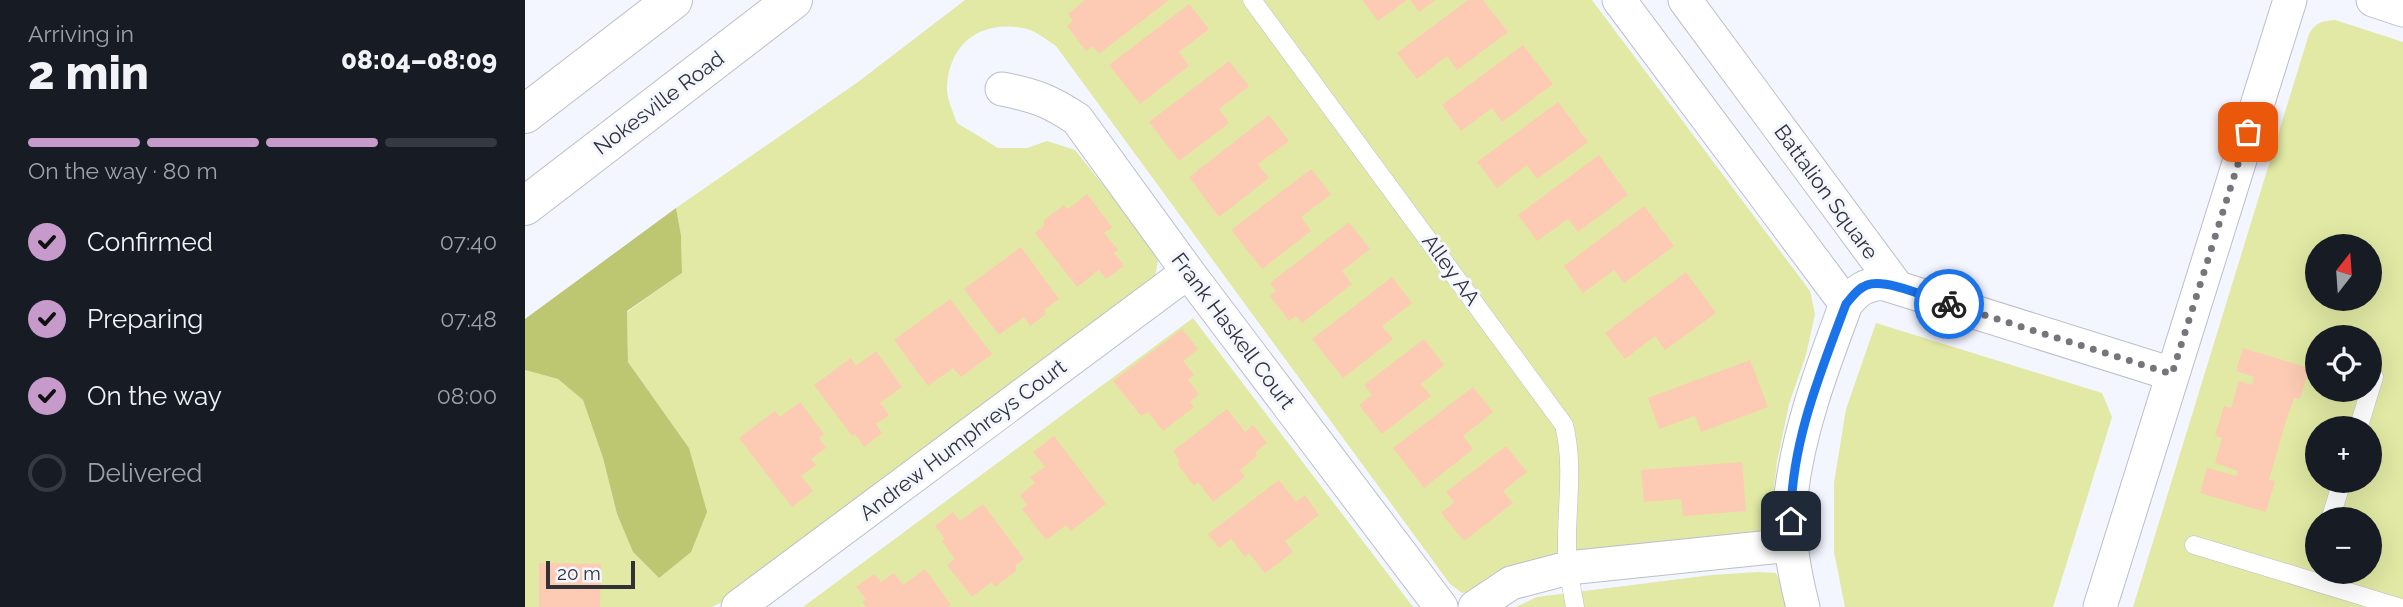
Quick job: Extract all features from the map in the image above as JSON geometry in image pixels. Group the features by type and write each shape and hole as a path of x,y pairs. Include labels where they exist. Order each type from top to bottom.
{"highway":[{"path":"525,114 673,0"},
{"name":"Nokesville Road","path":"525,206 793,0"}],"street":[{"path":"1619,0 1846,304"},
{"name":"Battalion Square","path":"1685,0 1897,287"},
{"path":"2100,607 2290,0"},
{"path":"2373,0 2403,9"},
{"name":"Frank Haskell Court","path":"1002,89 1053,103 1077,119 1188,272 1441,607"},
{"name":"Andrew Humphreys Court","path":"737,607 1188,272"},
{"path":"1803,607 1791,545 1791,497 1800,447 1811,399 1846,304 1856,291 1867,284 1882,283 1897,287 2172,374"},
{"path":"1475,607 1511,583 1568,568 1791,545"}],"lane":[{"name":"Alley AA","path":"1252,0 1564,425 1567,436 1569,488 1568,568 1575,607"},
{"path":"2194,545 2305,578"},
{"path":"2324,584 2398,607"}],"green space":[{"path":"965,0 1592,0 1810,291 1815,314 1806,355 1789,404 1777,462 1770,522 1760,532 1643,543 1544,558 1478,590 1462,593 1450,584 1056,46 1027,29 997,27 972,36 955,56 947,90 957,123 998,148 1027,148 1047,141 1075,150 1159,255 1154,281 722,602 712,607 525,607 525,370 558,379 583,400 603,458 617,514 633,552 659,578 689,448 628,362 627,312 682,273 681,235 676,208 858,82"},
{"path":"2335,20 2403,42 2403,607 2133,607 2309,34 2323,22"},
{"path":"676,208 681,235 682,273 627,311 628,362 689,448 707,512 691,552 659,578 633,552 617,514 603,458 583,400 558,379 525,370 525,319"},
{"path":"1193,318 1413,607 803,607"},
{"path":"1876,323 2102,393 2112,417 2053,607 1845,607 1834,552 1834,483 1846,409"},
{"path":"1776,573 1787,607 1516,607 1537,597 1712,575"}],"building":[{"path":"1085,0 1169,0 1099,54 1093,46 1086,51 1067,26 1073,21 1068,14"},
{"path":"1362,0 1407,0 1378,21"},
{"path":"1410,0 1435,0 1419,12"},
{"path":"1468,0 1483,0 1508,32 1457,70 1447,56 1417,79 1397,53"},
{"path":"1189,4 1209,29 1179,52 1189,66 1140,104 1109,65"},
{"path":"1523,45 1553,84 1502,122 1492,108 1461,131 1442,105"},
{"path":"1229,61 1249,86 1219,109 1229,123 1179,161 1149,122"},
{"path":"1558,102 1588,142 1537,179 1527,165 1497,188 1477,162"},
{"path":"1269,115 1289,141 1258,164 1269,178 1219,217 1189,177"},
{"path":"1599,155 1628,195 1578,232 1568,219 1537,241 1518,215"},
{"path":"1311,169 1331,194 1301,217 1311,231 1262,269 1231,230"},
{"path":"1087,194 1112,227 1104,233 1118,250 1114,253 1124,266 1106,279 1099,270 1077,287 1035,233 1044,226 1044,220 1064,205 1068,209"},
{"path":"1644,206 1674,246 1624,283 1614,270 1583,293 1564,266"},
{"path":"1349,222 1370,249 1342,271 1352,284 1302,323 1296,316 1289,321 1270,296 1276,291 1270,283"},
{"path":"1021,247 1059,299 1044,310 1046,314 1030,326 1024,317 999,335 964,289"},
{"path":"1686,272 1716,313 1665,350 1655,336 1625,359 1605,333"},
{"path":"1392,277 1412,303 1382,326 1393,339 1343,378 1312,339"},
{"path":"950,299 992,354 961,377 953,368 928,386 894,340"},
{"path":"1182,329 1198,349 1183,361 1194,375 1188,380 1199,394 1190,402 1194,407 1163,431 1148,412 1141,416 1113,381"},
{"path":"1424,339 1444,365 1421,384 1431,396 1382,434 1359,405 1372,395 1364,385"},
{"path":"2243,348 2305,367 2305,382 2300,399 2294,398 2269,480 2275,481 2266,512 2200,493 2207,468 2236,476 2238,471 2215,463 2222,438 2215,436 2224,406 2231,408 2239,381 2252,385 2254,377 2236,371"},
{"path":"876,351 902,387 880,403 889,415 876,424 882,433 864,447 855,434 852,436 814,385 851,358 856,366"},
{"path":"1750,360 1768,407 1701,432 1695,416 1659,429 1648,398"},
{"path":"1473,387 1493,412 1463,436 1473,449 1424,488 1393,448"},
{"path":"800,402 824,434 819,438 826,448 811,459 816,465 801,476 813,491 792,507 739,438 775,411 780,417"},
{"path":"1227,409 1245,432 1253,425 1267,443 1255,453 1257,456 1240,470 1245,477 1213,502 1198,482 1194,486 1178,465 1179,459 1173,451"},
{"path":"1054,436 1106,504 1071,531 1066,525 1046,540 1022,509 1027,505 1020,495 1035,483 1030,477 1045,467 1033,452"},
{"path":"1506,446 1527,472 1503,491 1513,503 1464,541 1441,513 1454,502 1446,492"},
{"path":"1742,462 1746,511 1683,516 1681,499 1644,502 1641,470"},
{"path":"1279,480 1296,502 1305,495 1319,515 1285,541 1293,552 1265,573 1249,553 1245,557 1231,539 1219,548 1208,534"},
{"path":"983,504 1024,559 1016,565 1016,571 995,587 992,582 972,597 947,565 955,559 935,526 953,512 960,521"},
{"path":"539,563 601,564 600,607 539,607"},
{"path":"925,569 951,605 866,607 862,602 866,599 856,587 874,574 881,582 894,573 903,585"}],"way so far":[{"path":"1949,304 2172,374 2248,132"}],"route":[{"path":"1791,521 1791,497 1811,399 1846,304 1856,291 1867,284 1882,283 1949,304"}]}
